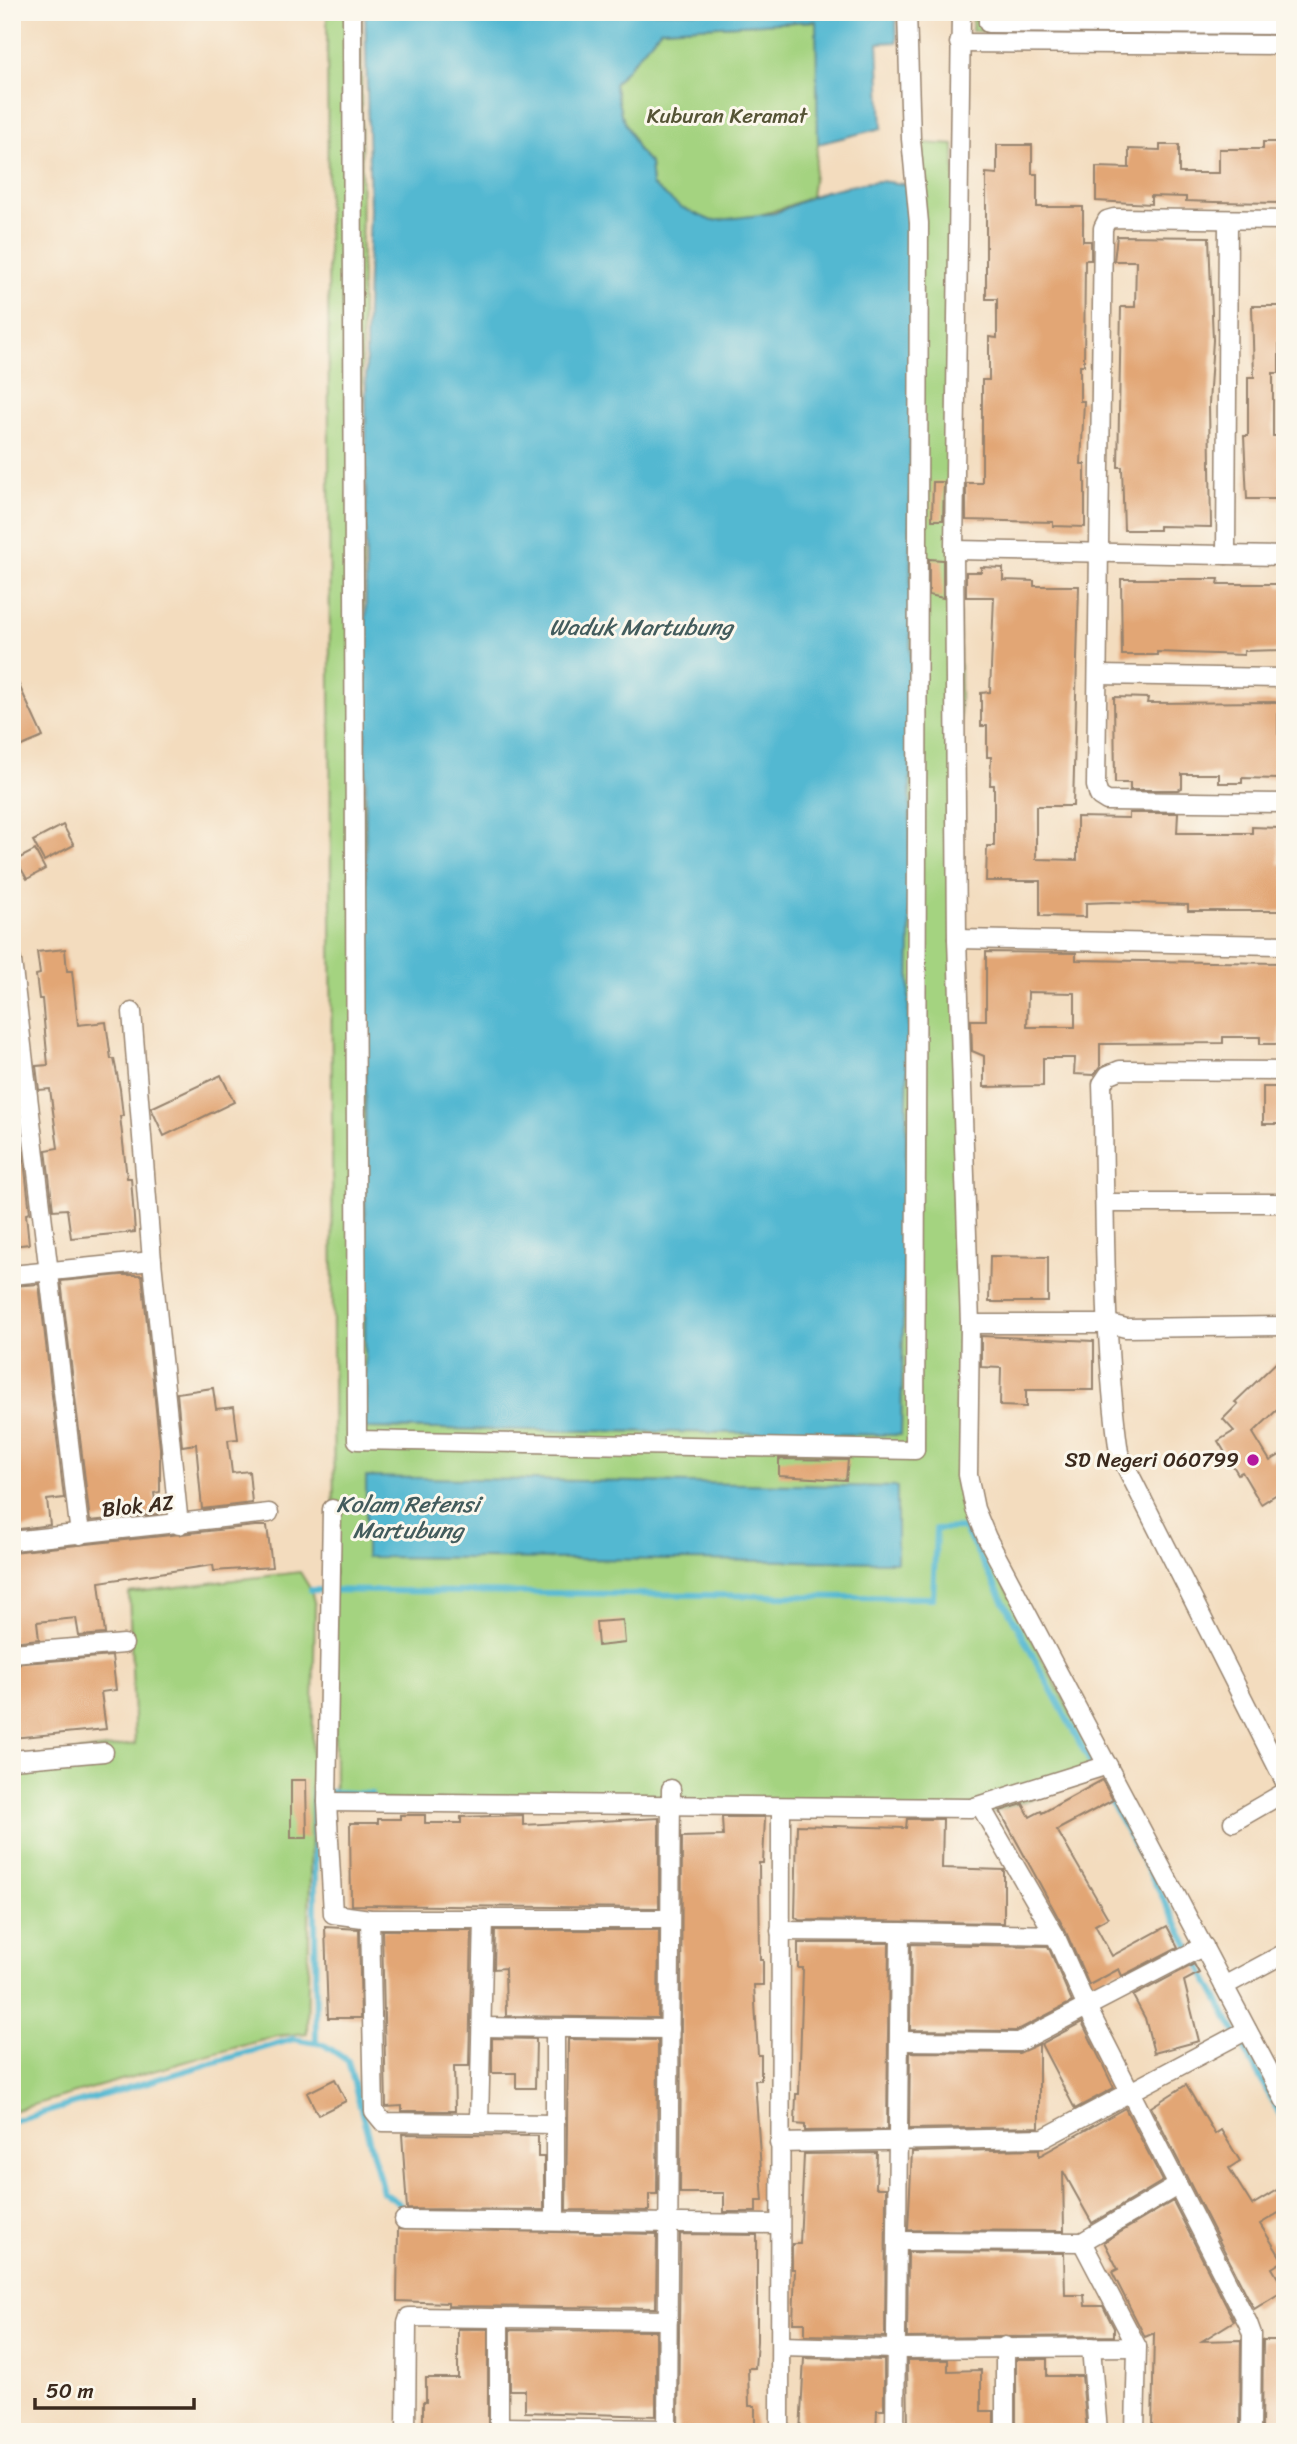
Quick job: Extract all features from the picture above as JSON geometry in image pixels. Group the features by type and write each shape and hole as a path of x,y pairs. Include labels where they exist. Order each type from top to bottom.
{"street":[{"path":"352,12 357,1440 915,1450 919,223 911,139 907,12"},
{"path":"961,12 954,550 957,939 970,1324 968,1475 975,1509 987,1538 1099,1768 1196,1950 1224,1986 1240,2034 1285,2101"},
{"path":"959,43 1282,45 1281,21 1125,18 988,23 988,12"},
{"path":"1125,18 1126,44"},
{"path":"1285,220 1114,218 1107,220 1103,228 1096,786 1099,796 1107,800 1285,803"},
{"path":"1226,555 1228,220"},
{"path":"954,550 1285,556"},
{"path":"1098,676 1285,678"},
{"path":"957,939 1285,945"},
{"path":"12,961 80,1535"},
{"path":"132,1012 152,1261 179,1525"},
{"path":"1285,1071 1120,1070 1108,1075 1102,1084 1114,1418 1119,1453 1285,1782"},
{"path":"1106,1203 1285,1203"},
{"path":"12,1275 152,1261"},
{"path":"970,1324 1110,1324 1126,1328 1285,1326"},
{"path":"332,1508 327,1795 331,1911 335,1915 370,1919 670,1919"},
{"name":"Blok AZ","path":"12,1541 179,1525 269,1513"},
{"path":"12,1653 124,1644"},
{"path":"12,1760 104,1752"},
{"path":"327,1795 671,1798 781,1807 981,1807 1099,1768"},
{"path":"1233,1822 1285,1792"},
{"path":"499,2318 499,2429 667,2430 671,1798"},
{"path":"780,2432 781,1807"},
{"path":"981,1807 1055,1935 1086,2005 1252,2334 1251,2432"},
{"path":"370,1919 374,2111 377,2118 383,2122 555,2124"},
{"path":"479,2122 484,1919"},
{"path":"780,1931 1055,1935"},
{"path":"895,2432 900,1932"},
{"path":"899,2041 1019,2042 1196,1950"},
{"path":"1224,1986 1285,1953"},
{"path":"482,2027 670,2029"},
{"path":"555,2028 555,2221"},
{"path":"779,2143 1044,2138 1240,2034"},
{"path":"897,2241 1082,2242 1177,2186"},
{"path":"404,2220 779,2224"},
{"path":"1082,2242 1138,2347 1135,2432"},
{"path":"406,2432 407,2323 410,2317 668,2320"},
{"path":"781,2346 895,2349 1138,2347"},
{"path":"1005,2346 1005,2432"},
{"path":"1091,2347 1098,2432"}],"green space":[{"path":"327,12 361,12 365,1428 901,1435 916,266 911,139 923,143 954,145 968,1445 965,1511 1103,1774 988,1814 335,1799"},
{"path":"973,12 1285,12 1285,34 972,31"},
{"name":"Kuburan Keramat","path":"817,21 818,144 811,197 748,218 723,222 704,219 688,212 652,185 650,163 638,150 621,114 614,84 660,29"},
{"path":"300,1572 311,1590 315,1606 307,2033 277,2036 12,2111 12,1761 135,1744 129,1593"}],"water":[{"name":"Waduk Martubung","path":"365,12 896,12 897,42 878,43 882,128 818,144 816,21 661,29 614,84 621,114 638,150 650,163 652,185 680,207 712,221 775,213 825,191 863,183 880,181 911,185 910,938 901,1435 365,1428 366,339 370,209"},
{"name":"Kolam Retensi Martubung","path":"366,1477 897,1487 897,1562 366,1557"}],"building":[{"path":"1263,142 1285,142 1285,203 1186,201 1186,197 1151,196 1151,204 1096,201 1096,167 1129,168 1129,149 1160,150 1160,145 1179,145 1179,173 1219,173 1219,149 1263,149"},
{"path":"997,145 1032,145 1032,174 1037,174 1037,207 1083,207 1083,241 1091,241 1091,260 1085,260 1084,365 1080,365 1080,401 1084,401 1081,464 1085,464 1085,527 1053,526 1053,522 966,520 966,483 982,483 982,380 989,380 989,337 997,338 997,299 986,299 986,173 997,174"},
{"path":"1117,236 1209,237 1213,340 1209,404 1211,527 1159,526 1159,530 1124,530 1122,467 1118,467 1121,307 1135,307 1136,261 1114,261"},
{"path":"1252,306 1285,306 1284,342 1279,342 1279,373 1273,373 1273,436 1283,436 1284,499 1247,499 1244,436 1248,436 1248,377 1254,377"},
{"path":"933,482 944,482 943,520 932,520"},
{"path":"929,559 943,560 943,598 929,595"},
{"path":"981,567 1003,568 1003,580 1034,581 1034,586 1079,586 1073,806 1036,806 1036,859 1077,860 1077,817 1129,818 1129,813 1178,813 1177,833 1252,833 1252,827 1279,828 1279,864 1285,864 1285,911 1188,911 1188,905 1112,902 1086,903 1086,917 1040,916 1040,881 986,881 987,846 994,846 994,785 990,785 991,757 987,757 987,726 981,726 981,693 990,692 994,597 966,597 966,572 981,572"},
{"path":"1121,579 1219,579 1218,584 1279,584 1279,587 1285,587 1285,650 1244,651 1244,655 1157,652 1157,655 1122,655"},
{"path":"12,670 43,737 17,748 12,737"},
{"path":"1114,697 1148,698 1147,703 1278,702 1278,734 1285,734 1285,775 1278,775 1278,779 1242,778 1242,783 1219,783 1219,774 1182,774 1182,788 1178,790 1130,790 1130,783 1115,783"},
{"path":"63,825 74,845 44,861 33,841"},
{"path":"35,850 45,869 27,879 16,860"},
{"path":"65,949 67,971 72,971 78,1025 106,1022 111,1059 114,1059 120,1089 123,1116 120,1116 127,1178 131,1178 135,1232 71,1238 67,1209 53,1210 46,1150 58,1148 50,1089 39,1090 36,1066 48,1065 42,999 39,999 36,975 40,974 37,952"},
{"path":"986,952 1076,953 1076,960 1285,963 1285,1000 1280,1000 1279,1044 1260,1044 1260,1037 1223,1037 1223,1043 1100,1044 1100,1067 1094,1075 1074,1074 1075,1058 1043,1058 1043,1086 984,1087 984,1056 972,1051 971,1020 986,1020","holes":["1028,992 1075,993 1075,1027 1027,1027"]},
{"path":"221,1075 234,1102 164,1136 151,1108"},
{"path":"1263,1087 1285,1087 1285,1124 1263,1124"},
{"path":"23,1152 30,1213 26,1214 29,1244 12,1246 12,1153"},
{"path":"990,1256 1048,1257 1048,1302 989,1302"},
{"path":"142,1275 160,1448 160,1492 154,1493 157,1514 90,1521 61,1281"},
{"path":"39,1284 64,1498 47,1500 50,1525 12,1530 12,1286"},
{"path":"981,1336 1094,1341 1094,1390 1026,1390 1026,1407 1000,1406 1001,1368 981,1367"},
{"name":"SD Negeri 060799","path":"1285,1354 1285,1402 1253,1433 1270,1461 1285,1452 1285,1489 1261,1504 1242,1472 1238,1474 1218,1441 1234,1431 1223,1419 1238,1404 1235,1402"},
{"path":"213,1388 216,1409 234,1407 238,1439 228,1440 232,1473 249,1471 252,1503 202,1509 196,1444 182,1446 177,1393"},
{"path":"779,1459 848,1460 846,1480 779,1476"},
{"path":"267,1526 272,1567 214,1571 213,1565 99,1582 105,1634 79,1636 76,1618 37,1622 39,1639 12,1642 12,1552"},
{"path":"623,1620 625,1643 598,1646 596,1622"},
{"path":"112,1656 116,1690 101,1692 106,1729 12,1738 12,1664"},
{"path":"291,1780 306,1780 307,1838 291,1838"},
{"path":"1102,1780 1113,1800 1057,1830 1108,1918 1095,1925 1112,1956 1167,1926 1178,1947 1122,1976 1119,1969 1089,1985 1065,1930 1000,1811 1023,1804 1030,1817"},
{"path":"400,1815 425,1815 425,1823 461,1823 461,1817 523,1815 523,1825 659,1818 659,1908 351,1905 350,1823 378,1823 378,1819 400,1819"},
{"path":"722,1817 765,1817 763,1863 759,1863 760,1960 763,1960 763,1985 754,1985 758,2055 761,2055 761,2080 755,2080 763,2201 756,2201 756,2212 724,2212 724,2193 680,2193 682,1837 723,1836"},
{"path":"907,1819 943,1819 942,1868 1004,1870 1004,1923 799,1920 795,1917 797,1825 906,1828"},
{"path":"325,1927 359,1929 361,2018 328,2018"},
{"path":"382,1930 472,1930 469,2066 454,2066 455,2111 402,2111 402,2106 386,2107"},
{"path":"495,1930 659,1930 658,2018 506,2016 505,1968 494,1969"},
{"path":"798,1943 889,1943 887,2130 805,2131 805,2125 795,2124 796,2094 799,2094 803,1968 798,1968"},
{"path":"911,1944 1048,1946 1072,2002 1016,2031 910,2030"},
{"path":"1194,1964 1199,1973 1184,1981 1199,2041 1154,2053 1145,2018 1133,1996"},
{"path":"1082,2022 1114,2088 1075,2109 1041,2044"},
{"path":"492,2038 536,2039 535,2088 516,2088 516,2073 492,2073"},
{"path":"568,2039 658,2040 657,2194 649,2194 649,2211 566,2210"},
{"path":"1039,2044 1039,2127 909,2129 910,2052 1019,2053"},
{"path":"335,2079 346,2101 318,2115 307,2093"},
{"path":"1186,2085 1215,2134 1221,2130 1240,2161 1229,2168 1252,2205 1285,2185 1285,2209 1260,2224 1283,2261 1272,2268 1285,2290 1254,2309 1151,2107"},
{"path":"1125,2108 1163,2181 1092,2223 1063,2171 1064,2231 908,2230 912,2152 1039,2149 1039,2156"},
{"path":"402,2134 538,2136 538,2157 544,2157 544,2210 407,2209"},
{"path":"877,2153 876,2188 886,2188 885,2337 805,2335 805,2323 793,2323 795,2269 792,2269 792,2244 800,2244 804,2154"},
{"path":"1173,2201 1234,2321 1202,2341 1241,2340 1240,2432 1203,2432 1203,2428 1152,2429 1154,2333 1145,2337 1112,2272 1118,2269 1104,2242"},
{"path":"398,2229 657,2234 656,2308 448,2306 448,2303 397,2301"},
{"path":"680,2234 757,2235 757,2341 755,2368 748,2368 749,2406 755,2406 755,2432 678,2432"},
{"path":"908,2252 1064,2253 1065,2295 1084,2295 1085,2306 1103,2306 1114,2328 1114,2336 907,2338"},
{"path":"458,2329 488,2329 488,2432 423,2432 426,2378 458,2378"},
{"path":"510,2330 656,2331 656,2416 525,2412 525,2390 510,2390"},
{"path":"1263,2340 1285,2340 1285,2431 1262,2431"},
{"path":"804,2358 884,2360 884,2410 877,2410 876,2431 800,2432"},
{"path":"1016,2359 1047,2359 1047,2376 1082,2376 1087,2432 1016,2432"},
{"path":"907,2360 948,2360 948,2371 981,2370 981,2411 994,2411 994,2432 908,2431"}],"waterway":[{"path":"311,1590 933,1598 936,1529 964,1528 1103,1786"},
{"path":"316,2042 314,1791 371,1794"},
{"path":"1108,1796 1285,2124"},
{"path":"12,2122 293,2039 323,2044 348,2061 383,2192 400,2204"}],"place":[{"name":"SD Negeri 060799","path":"1253,1460"}]}
